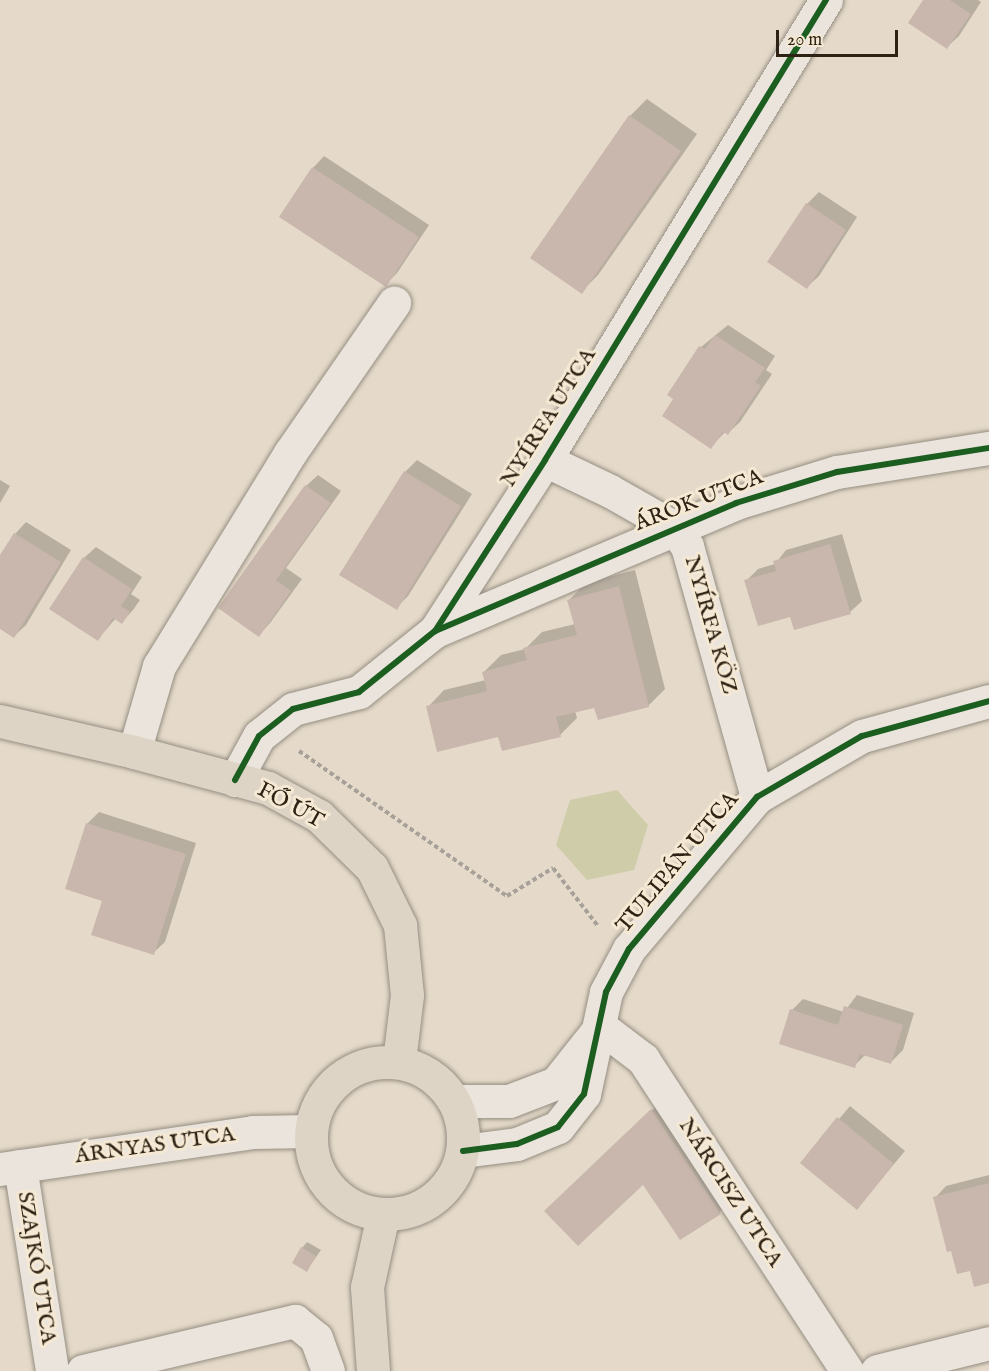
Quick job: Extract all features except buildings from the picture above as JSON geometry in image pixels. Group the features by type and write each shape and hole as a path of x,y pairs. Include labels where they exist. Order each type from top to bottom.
{"main road":[{"name":"FŐ ÚT","path":"0,721 134,752 268,788 319,816 372,868 400,925 407,995 399,1061"},
{"path":"399,1061 430,1074 444,1086 455,1101 463,1126 463,1151 456,1172 434,1197 405,1212 383,1215 363,1211 345,1202 329,1189 318,1172 311,1152 310,1131 319,1102 338,1078 365,1065 399,1061"},
{"path":"373,1371 366,1287 383,1215"}],"street":[{"name":"NYÍRFA UTCA","path":"235,780 259,736 293,709 359,692 435,632 545,460 826,0"},
{"path":"134,752 159,666 290,453 394,303"},
{"name":"ÁROK UTCA","path":"435,632 674,527 736,503 837,472 989,448"},
{"name":"NYÍRFA KÖZ","path":"545,460 610,491 674,527 687,546 757,796"},
{"name":"TULIPÁN UTCA","path":"463,1151 518,1144 558,1127 584,1094 601,1027 606,992 629,949 757,796 862,736 989,701"},
{"path":"455,1101 509,1101 556,1083 601,1027"},
{"name":"NÁRCISZ UTCA","path":"601,1027 643,1059 847,1371"},
{"name":"ÁRNYAS UTCA","path":"10,1167 254,1132 310,1131"},
{"name":"SZAJKÓ UTCA","path":"10,1167 52,1371"},
{"path":"83,1371 295,1322 316,1338 328,1371"},
{"path":"877,1371 989,1343"}],"path":[{"path":"259,736 291,745 507,896 553,868 604,934 629,949"}],"shaded area":[{"path":"617,790 648,825 634,870 587,880 556,845 570,800"}],"cycle path":[{"path":"235,780 259,736 293,709 359,692 435,631 545,460 826,0"},
{"path":"435,631 736,503 837,472 989,448"},
{"path":"463,1151 517,1144 558,1127 584,1094 606,992 629,949 757,797 862,736 989,701"}]}
